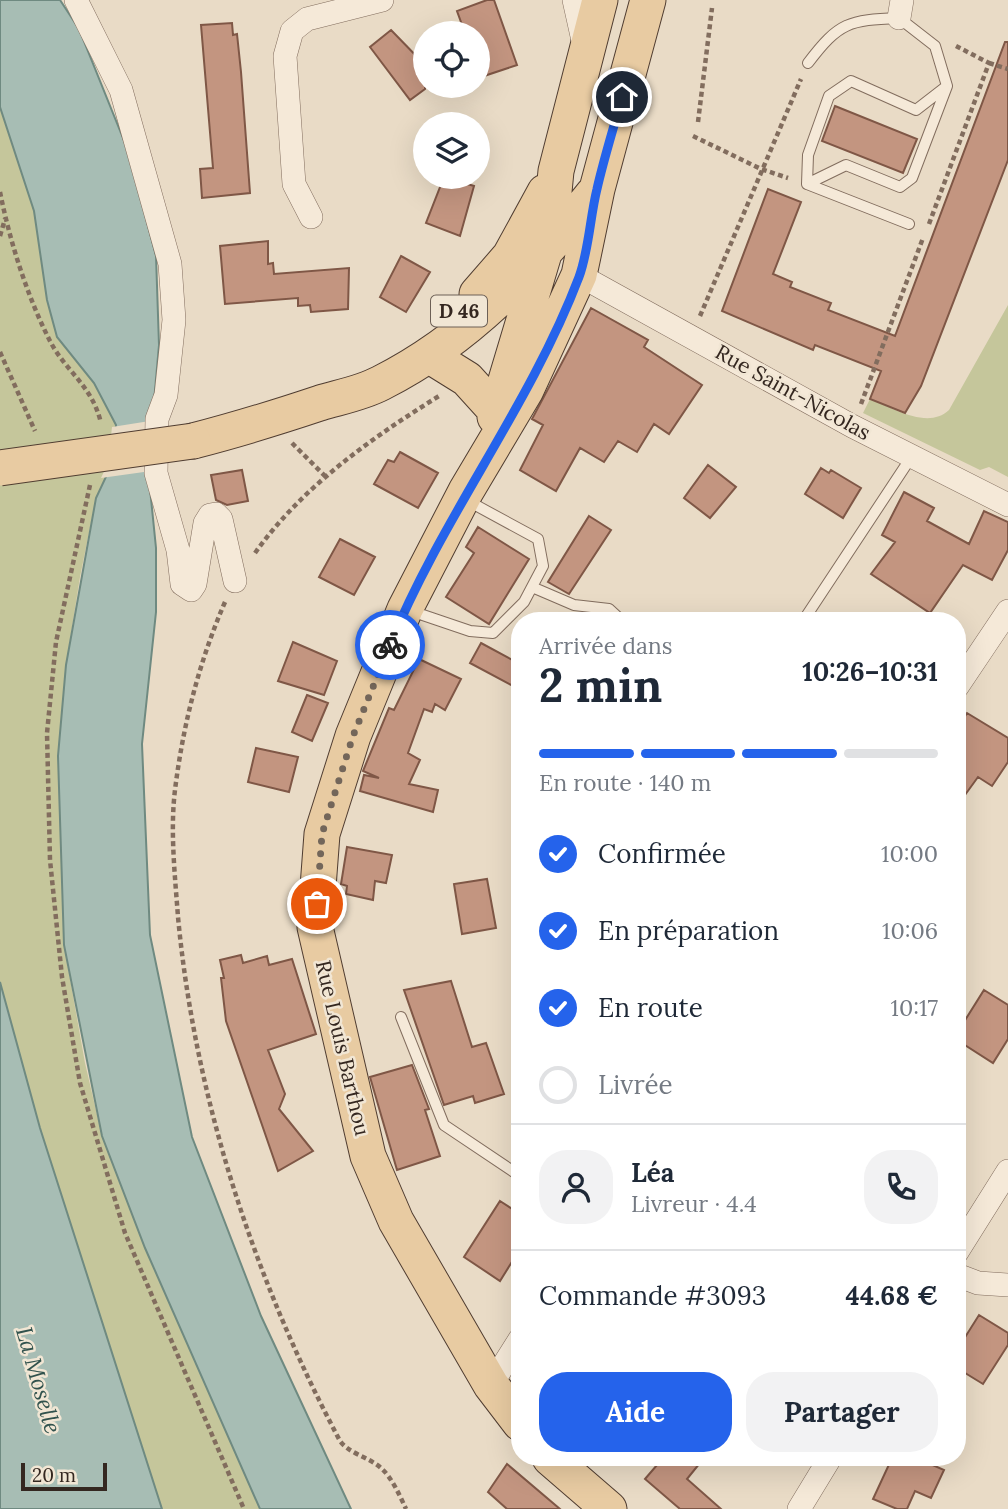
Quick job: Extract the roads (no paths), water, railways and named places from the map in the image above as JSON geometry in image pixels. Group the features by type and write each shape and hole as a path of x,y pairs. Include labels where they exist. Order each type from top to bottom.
{"main road":[{"path":"541,257 556,171 600,0"},
{"name":"Rue Louis Barthou","path":"511,1407 396,1221 368,1156 315,927 322,834 353,736 405,609 485,457 526,390 579,275 597,189 648,0"},
{"name":"D 46","path":"316,404 421,341 468,304 510,256 556,171"},
{"name":"D 46","path":"0,468 193,441 269,421 378,385 429,356 541,257 597,189"},
{"name":"Rue Louis Barthou","path":"485,457 541,257"},
{"path":"429,356 467,379 496,411"},
{"path":"559,1466 609,1509"}],"street":[{"path":"76,0 121,90 170,264 174,320 166,395 157,419 156,472 178,550 182,584 191,590 195,584 205,523 210,515 216,514 221,519 228,562 235,581"},
{"path":"311,217 294,184 285,56 292,31 307,19 383,0"},
{"path":"574,0 586,52"},
{"path":"541,257 579,275"},
{"path":"541,257 579,275"},
{"name":"Rue Saint-Nicolas","path":"579,275 852,426 1008,505"},
{"path":"966,674 1008,611"},
{"path":"966,1238 1008,1171"},
{"path":"966,1278 978,1283 1008,1284"},
{"path":"494,1378 511,1352"},
{"path":"799,1509 825,1466"}],"lane":[{"path":"807,184 846,165 900,187 912,178 947,86 936,46 901,9 864,19 831,33 808,62"},
{"path":"807,184 808,155 829,96 851,81 916,110 947,86"},
{"path":"807,184 909,224"},
{"path":"809,612 912,456"},
{"path":"462,499 538,539 543,566 524,602 514,612"},
{"path":"532,586 574,605 611,612"},
{"path":"405,609 470,631 493,633 511,615"},
{"path":"401,1017 434,1107 444,1125 511,1170"}],"water":[{"path":"0,0 60,0 79,29 129,153 156,256 159,345 148,469 156,548 156,612 142,744 150,935 192,1137 261,1316 351,1509 260,1509 145,1248 102,1136 64,945 58,756 66,665 96,498 112,464 116,425 94,383 57,337 47,300 34,211 0,107"},
{"name":"La Moselle","path":"0,982 40,1128 162,1509 0,1509"}]}
